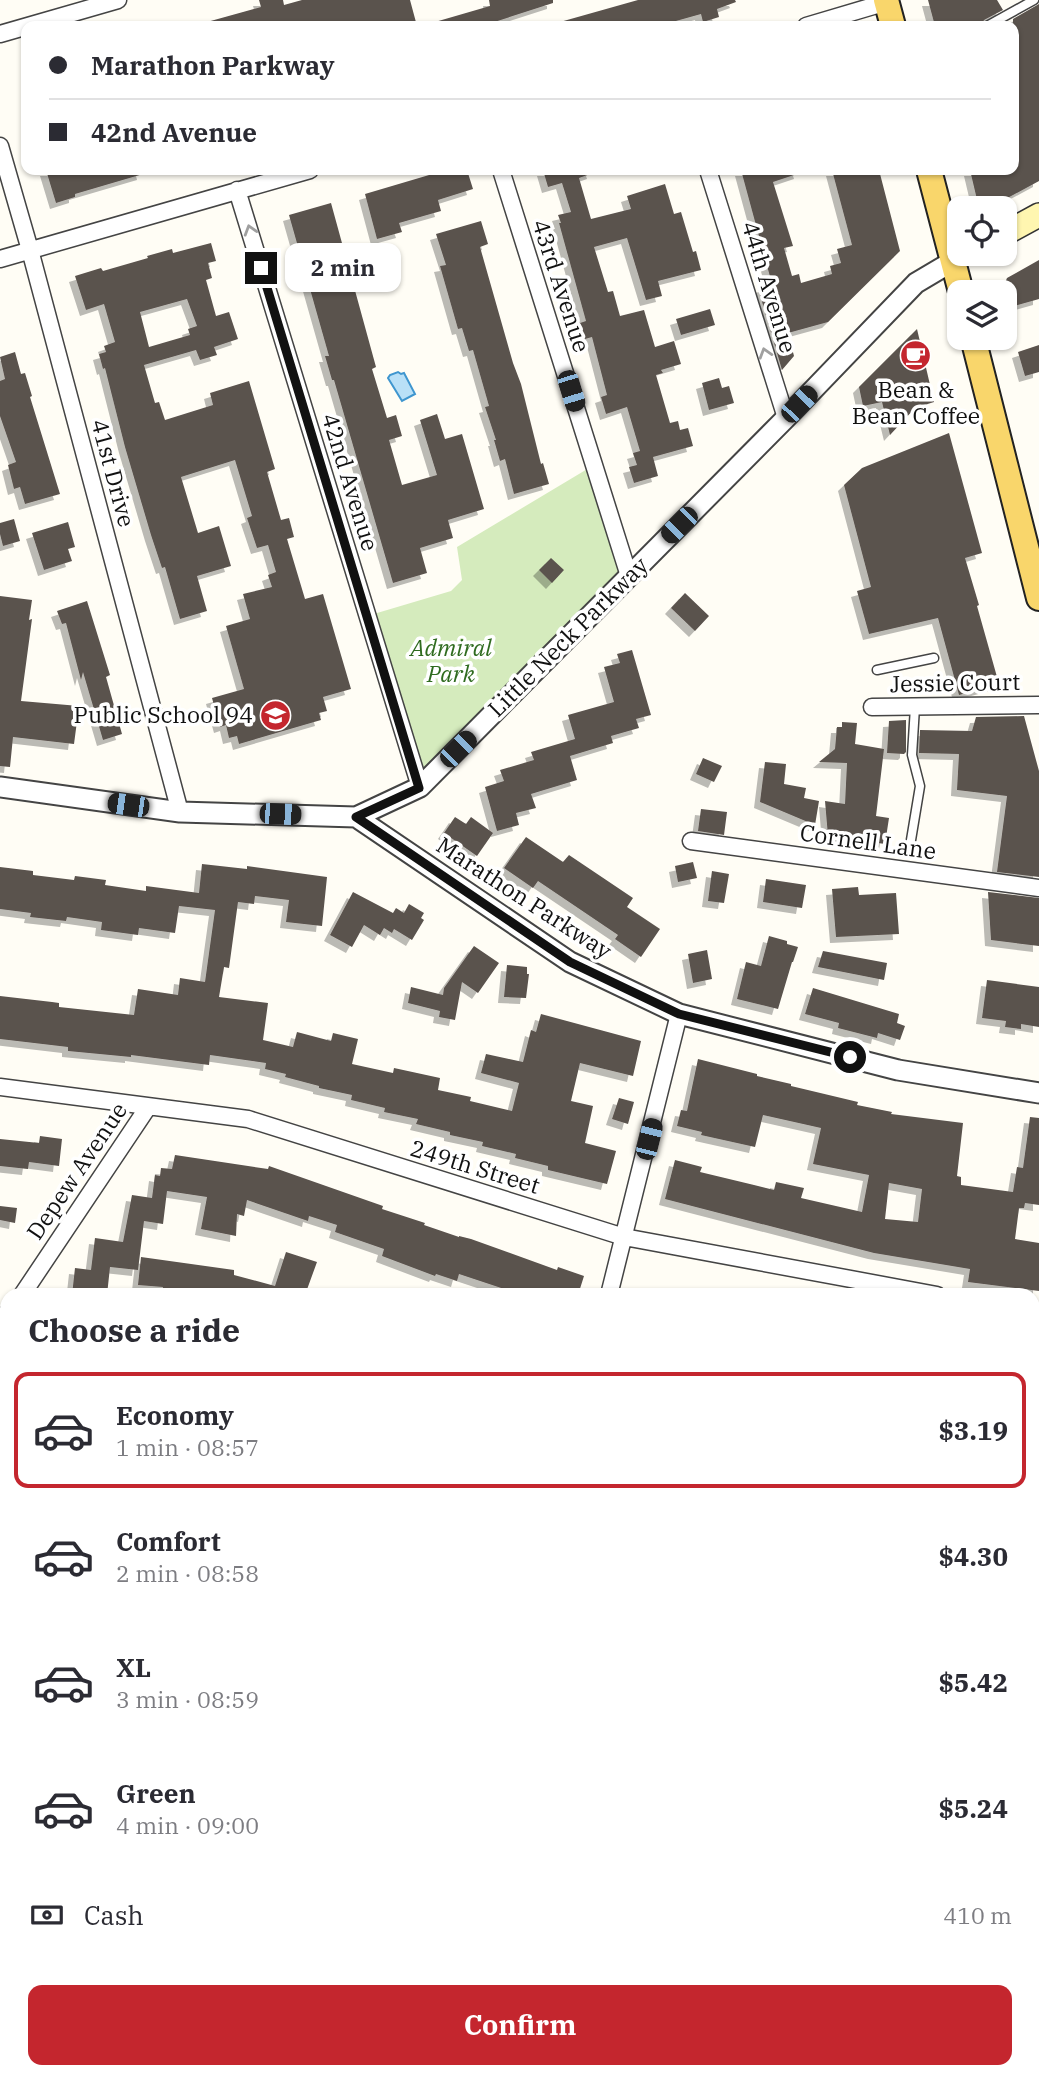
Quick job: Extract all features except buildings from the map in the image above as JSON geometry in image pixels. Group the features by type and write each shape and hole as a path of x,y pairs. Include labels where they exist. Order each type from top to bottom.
{"main road":[{"path":"886,1 891,21"},
{"path":"931,175 947,221"},
{"path":"1017,226 1039,215"},
{"path":"976,350 1039,598"}],"street":[{"path":"45,21 118,0"},
{"path":"822,21 886,1"},
{"path":"0,34 21,28"},
{"name":"41st Drive","path":"0,146 180,812"},
{"path":"0,258 292,175"},
{"name":"43rd Avenue","path":"503,175 629,576"},
{"name":"44th Avenue","path":"710,175 786,418"},
{"name":"42nd Avenue","path":"237,190 419,788"},
{"name":"Little Neck Parkway","path":"0,787 180,812 356,817 419,788 920,279 947,264"},
{"name":"Jessie Court","path":"873,707 1039,705"},
{"name":"Marathon Parkway","path":"356,817 570,962 679,1014 898,1070 1039,1093"},
{"name":"Cornell Lane","path":"691,841 1039,888"},
{"path":"612,1288 679,1014"},
{"name":"249th Street","path":"0,1087 248,1119 624,1237 899,1288"},
{"name":"Depew Avenue","path":"27,1288 148,1107"}],"lane":[{"path":"996,21 1034,0"},
{"path":"877,670 934,659"},
{"path":"911,840 920,786 912,755 915,707"}],"green space":[{"name":"Admiral Park","path":"594,465 629,576 420,787 367,616 451,591 462,580 457,547"}],"water":[{"path":"398,372 404,373 415,394 402,401 388,378"}],"place":[{"name":"Bean & Bean Coffee","path":"916,356"},
{"name":"Public School 94","path":"276,715"}],"route":[{"path":"261,268 419,788 356,817 570,962 679,1014 850,1057"}]}
